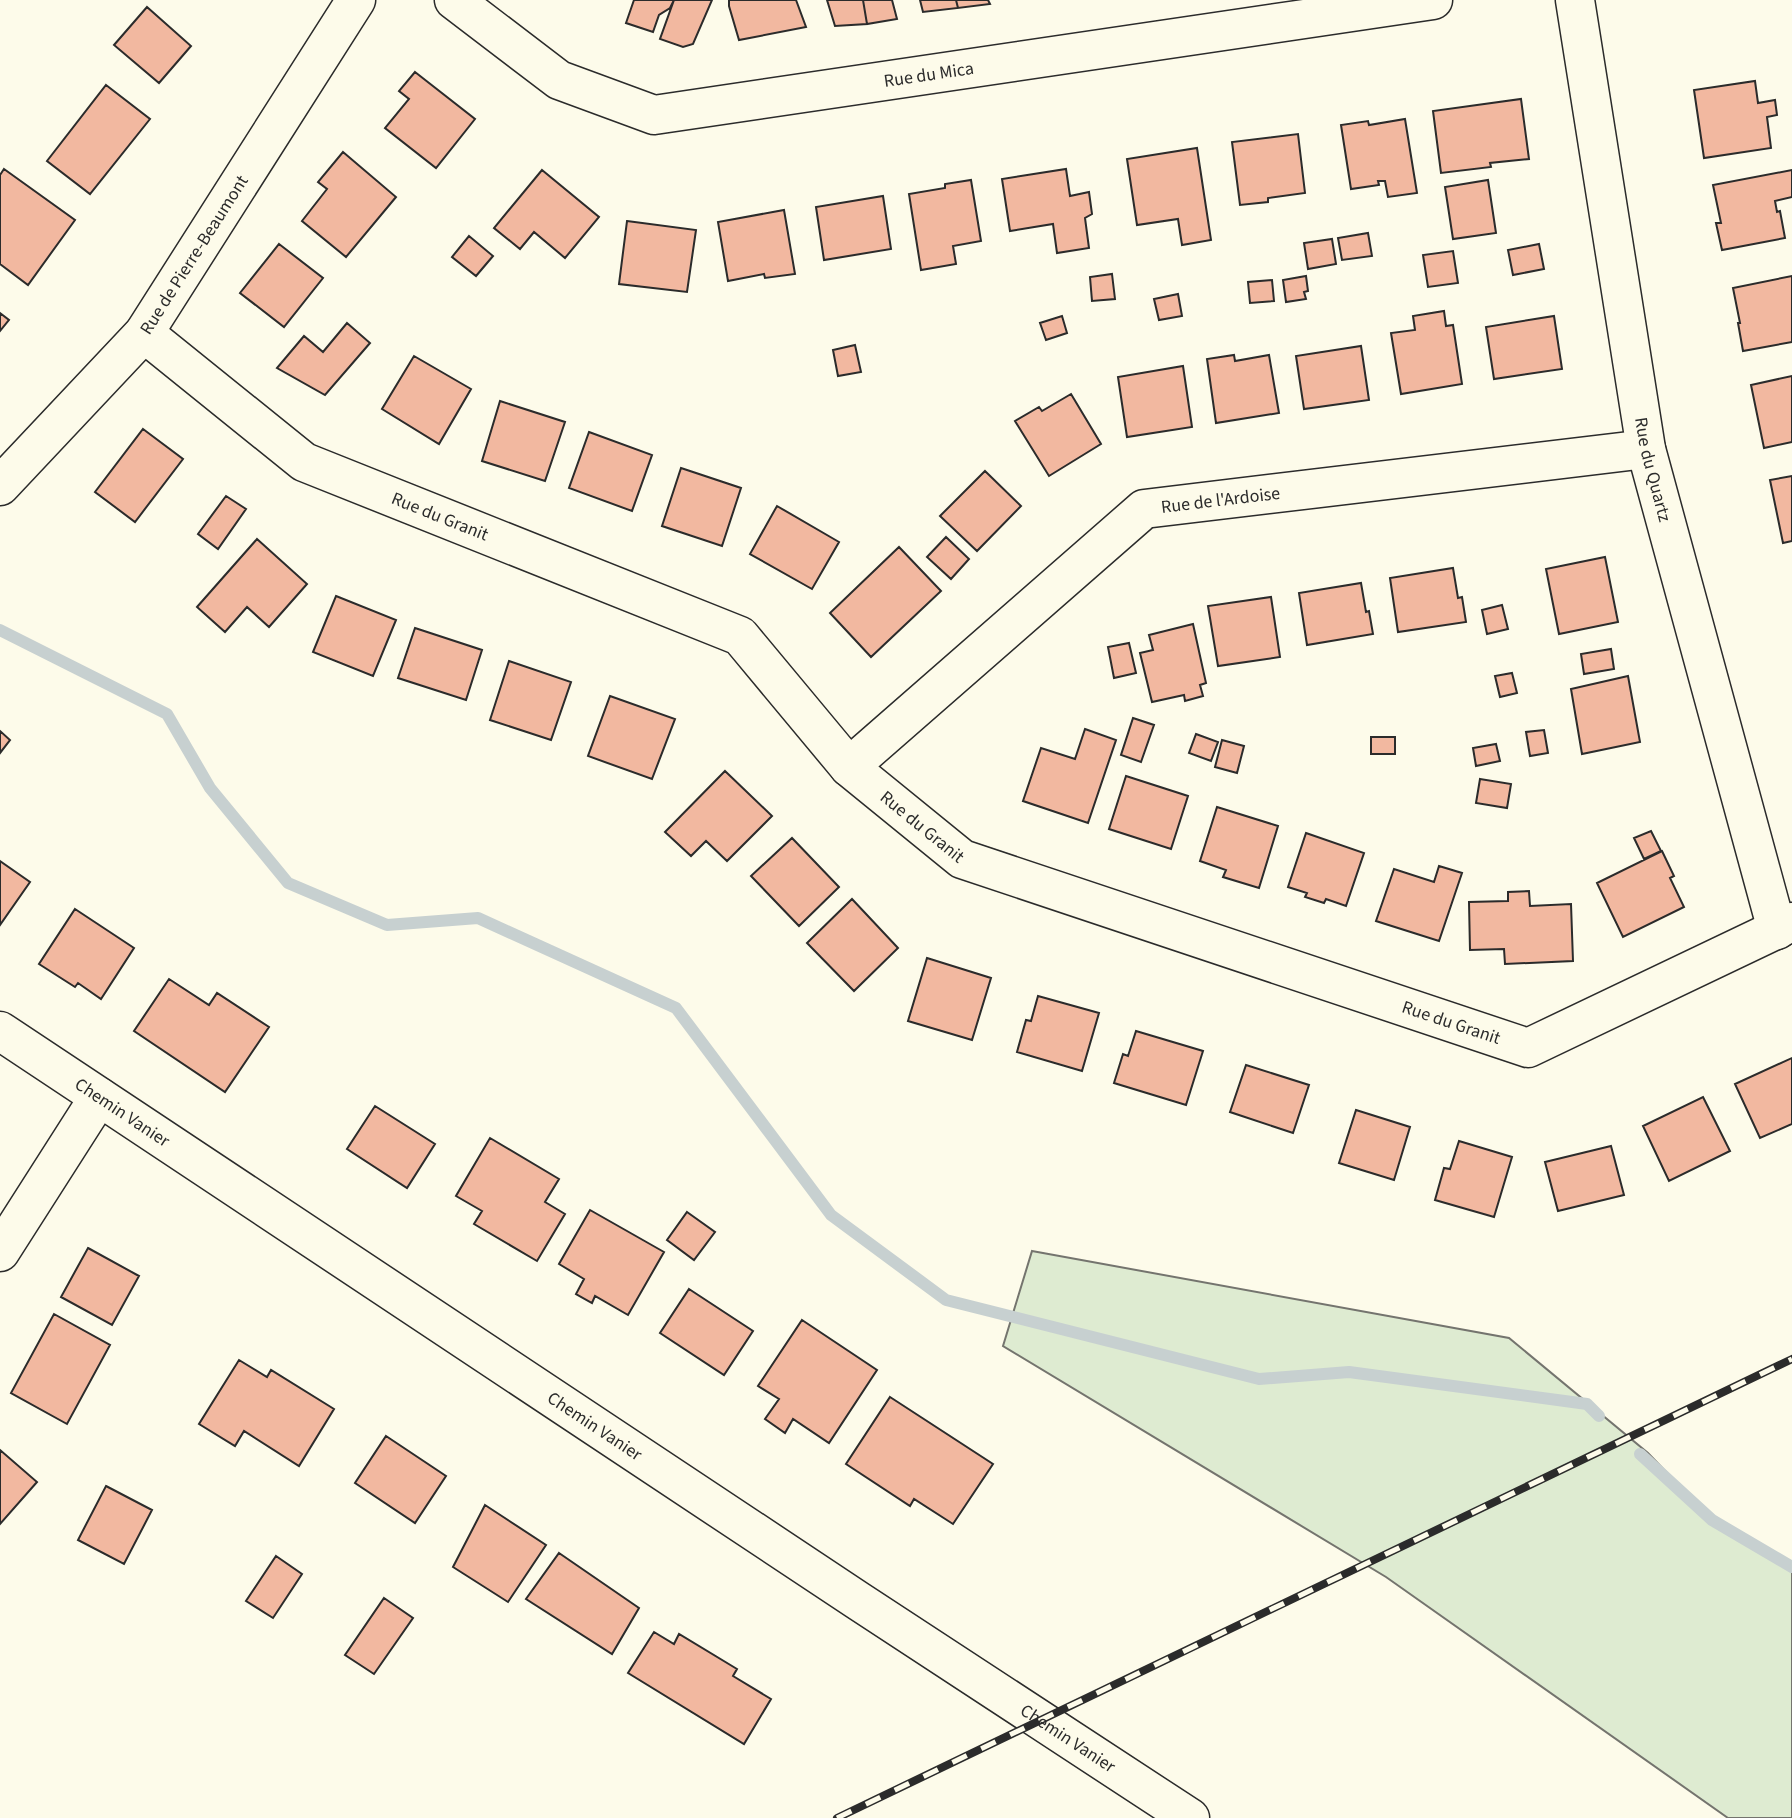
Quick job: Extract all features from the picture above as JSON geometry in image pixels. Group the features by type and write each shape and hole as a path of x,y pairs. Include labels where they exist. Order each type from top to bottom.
{"street":[{"name":"Rue de Pierre-Beaumont","path":"0,486 144,333 356,0"},
{"name":"Rue du Mica","path":"454,0 559,80 654,116 1433,0"},
{"name":"Rue du Quartz","path":"1575,0 1646,449 1784,926"},
{"name":"Rue du Granit","path":"144,333 304,462 740,636 849,767 962,859 1528,1048 1784,926"},
{"name":"Rue de l'Ardoise","path":"849,767 1144,509 1646,449"},
{"name":"Chemin Vanier","path":"0,1031 856,1600 1190,1818"},
{"path":"0,1252 99,1097"}],"green space":[{"path":"1032,1251 1509,1338 1648,1453 1712,1520 1792,1567 1792,1818 1728,1818 1386,1577 1003,1346"}],"building":[{"path":"634,0 674,0 670,8 659,15 653,32 626,23"},
{"path":"674,0 712,0 693,44 683,47 660,39"},
{"path":"729,0 796,0 806,27 739,40"},
{"path":"827,0 863,0 867,24 835,26"},
{"path":"863,0 892,0 897,19 867,24"},
{"path":"920,0 956,0 958,8 923,12"},
{"path":"956,0 988,0 990,4 958,8"},
{"path":"147,7 191,46 159,83 114,45"},
{"path":"415,72 475,119 436,168 385,128 409,99 399,91"},
{"path":"1755,81 1758,103 1775,100 1777,115 1767,117 1771,148 1704,158 1694,90"},
{"path":"106,85 150,119 90,194 47,161"},
{"path":"1521,99 1529,159 1490,163 1491,167 1441,173 1433,111"},
{"path":"1405,119 1417,193 1388,197 1385,181 1378,181 1379,185 1351,189 1341,125 1368,121 1369,125"},
{"path":"1298,134 1305,193 1268,198 1268,202 1240,205 1232,142"},
{"path":"1197,148 1211,240 1182,245 1178,219 1137,225 1127,159"},
{"path":"343,152 396,197 346,257 302,221 327,189 318,182"},
{"path":"4,169 75,220 28,285 0,264 0,175"},
{"path":"1066,169 1070,196 1089,192 1092,214 1085,218 1089,248 1057,253 1053,224 1010,231 1002,179"},
{"path":"542,170 599,217 565,258 534,232 520,249 494,228"},
{"path":"1792,170 1792,197 1775,201 1777,212 1780,211 1785,238 1722,250 1716,223 1721,223 1713,185"},
{"path":"971,180 981,241 953,246 956,264 921,270 909,194"},
{"path":"1488,180 1496,233 1453,239 1445,187"},
{"path":"883,196 891,249 824,260 816,207"},
{"path":"784,210 795,274 765,278 764,274 728,281 718,222"},
{"path":"627,221 696,230 687,292 619,284"},
{"path":"1368,233 1372,256 1342,260 1338,238"},
{"path":"469,236 493,256 476,276 452,257"},
{"path":"1332,239 1336,264 1308,269 1304,243"},
{"path":"279,244 323,278 284,327 240,293"},
{"path":"1539,244 1544,269 1513,275 1508,250"},
{"path":"1453,251 1458,283 1428,287 1423,255"},
{"path":"1112,274 1115,299 1092,301 1090,277"},
{"path":"1306,276 1306,299 1286,302 1283,280"},
{"path":"1792,276 1792,342 1743,351 1733,288"},
{"path":"1272,280 1274,301 1250,303 1248,282"},
{"path":"1178,294 1182,316 1159,320 1154,299"},
{"path":"1444,311 1446,326 1453,325 1462,384 1401,394 1391,333 1415,330 1413,316"},
{"path":"0,313 9,320 0,331"},
{"path":"1062,316 1067,333 1046,340 1040,323"},
{"path":"1554,316 1562,369 1494,379 1486,327"},
{"path":"347,323 370,343 325,395 277,368 304,336 323,352"},
{"path":"855,345 861,372 838,376 833,350"},
{"path":"1361,346 1369,400 1304,409 1296,356"},
{"path":"1234,355 1235,361 1269,355 1279,413 1216,423 1207,359"},
{"path":"414,356 471,389 439,444 382,409"},
{"path":"1183,366 1192,427 1127,437 1118,377"},
{"path":"1792,376 1792,442 1764,448 1751,385"},
{"path":"1071,394 1101,444 1049,476 1015,421 1039,407 1042,411"},
{"path":"500,401 565,422 545,481 482,461"},
{"path":"143,429 183,459 135,522 95,492"},
{"path":"589,432 652,455 632,511 569,488"},
{"path":"681,468 741,488 722,546 662,526"},
{"path":"985,471 1021,506 977,551 940,516"},
{"path":"1792,476 1792,541 1783,543 1770,480"},
{"path":"226,496 246,509 218,549 198,534"},
{"path":"777,506 839,542 812,589 750,554"},
{"path":"946,537 969,559 951,579 927,557"},
{"path":"257,539 307,584 269,627 247,607 225,632 197,607"},
{"path":"899,547 941,591 871,657 830,613"},
{"path":"1605,557 1618,622 1559,634 1546,569"},
{"path":"1453,568 1458,598 1462,597 1466,622 1398,632 1390,578"},
{"path":"1361,583 1373,634 1307,645 1299,593"},
{"path":"336,596 396,620 373,676 313,652"},
{"path":"1271,597 1280,657 1218,666 1208,606"},
{"path":"1502,605 1508,629 1487,634 1482,610"},
{"path":"1193,624 1206,683 1200,685 1203,696 1185,701 1184,695 1152,702 1140,653 1153,650 1149,635"},
{"path":"415,628 482,650 466,700 398,678"},
{"path":"1129,643 1136,673 1114,678 1108,647"},
{"path":"1611,649 1614,669 1584,674 1581,654"},
{"path":"509,661 571,682 551,740 490,720"},
{"path":"1512,673 1517,693 1500,697 1495,676"},
{"path":"1628,676 1640,742 1582,754 1571,689"},
{"path":"610,696 675,719 652,779 588,756"},
{"path":"1133,718 1154,725 1141,762 1121,755"},
{"path":"1085,729 1116,740 1088,823 1023,801 1041,748 1075,759"},
{"path":"1544,730 1548,753 1530,756 1526,732"},
{"path":"0,731 10,740 0,753"},
{"path":"1196,734 1218,742 1211,761 1189,753"},
{"path":"1371,737 1395,737 1395,754 1371,754"},
{"path":"1222,740 1244,746 1237,773 1215,767"},
{"path":"1496,744 1500,761 1476,766 1473,748"},
{"path":"725,771 772,816 727,861 706,841 691,856 665,832"},
{"path":"1126,776 1188,796 1171,849 1109,829"},
{"path":"1480,779 1511,784 1507,808 1476,803"},
{"path":"1217,807 1278,826 1259,888 1223,877 1226,870 1200,861"},
{"path":"1651,831 1661,851 1644,859 1634,838"},
{"path":"1306,833 1364,853 1346,906 1326,899 1324,903 1305,897 1307,893 1288,887"},
{"path":"792,838 839,887 799,926 751,876"},
{"path":"1662,851 1674,876 1670,878 1684,907 1623,937 1597,883"},
{"path":"0,861 30,882 0,925"},
{"path":"1439,866 1462,873 1439,941 1376,921 1394,869 1434,882"},
{"path":"1529,891 1530,906 1571,904 1573,961 1505,964 1504,949 1470,950 1469,902 1508,901 1508,892"},
{"path":"852,899 898,948 854,991 807,943"},
{"path":"75,909 134,948 101,999 78,983 75,987 39,964"},
{"path":"927,958 991,978 972,1040 908,1021"},
{"path":"169,979 209,1005 217,993 269,1027 225,1092 134,1031"},
{"path":"1038,996 1099,1013 1082,1071 1017,1052 1026,1020 1031,1021"},
{"path":"1136,1031 1203,1051 1186,1105 1114,1083 1123,1054 1128,1056"},
{"path":"1792,1058 1792,1124 1760,1138 1735,1084"},
{"path":"1246,1065 1309,1085 1293,1133 1230,1112"},
{"path":"1703,1097 1730,1151 1669,1181 1643,1126"},
{"path":"375,1106 435,1144 407,1188 347,1149"},
{"path":"1356,1110 1410,1127 1394,1180 1339,1163"},
{"path":"490,1138 559,1179 545,1202 565,1214 537,1261 474,1224 482,1211 456,1196"},
{"path":"1459,1141 1512,1157 1494,1217 1435,1200 1444,1168 1450,1169"},
{"path":"1611,1146 1624,1195 1558,1211 1545,1162"},
{"path":"590,1210 664,1252 628,1315 595,1296 592,1303 576,1294 584,1279 559,1264"},
{"path":"687,1212 715,1232 694,1260 667,1240"},
{"path":"88,1248 139,1276 112,1325 61,1297"},
{"path":"689,1289 753,1331 724,1375 660,1333"},
{"path":"54,1314 110,1345 67,1424 11,1393"},
{"path":"802,1320 877,1370 829,1443 793,1419 785,1433 765,1419 779,1399 758,1386"},
{"path":"239,1360 267,1377 271,1370 334,1409 299,1466 244,1431 235,1446 199,1424"},
{"path":"890,1397 993,1464 953,1524 914,1499 910,1506 846,1464"},
{"path":"386,1436 446,1476 415,1523 355,1483"},
{"path":"0,1450 37,1482 0,1524"},
{"path":"106,1486 152,1510 124,1564 78,1540"},
{"path":"485,1505 546,1545 508,1602 453,1567"},
{"path":"559,1553 639,1608 612,1654 526,1599"},
{"path":"276,1556 302,1574 273,1618 246,1601"},
{"path":"384,1598 413,1618 374,1674 345,1655"},
{"path":"654,1632 674,1644 679,1634 737,1669 733,1676 771,1699 744,1744 628,1673"}],"waterway":[{"path":"0,630 167,714 210,788 288,883 387,925 478,918 676,1008 831,1215 946,1300 1259,1379 1349,1372 1587,1404 1599,1416"},
{"path":"1640,1454 1712,1520 1792,1567"}],"railway":[{"path":"837,1818 1792,1359"}]}
